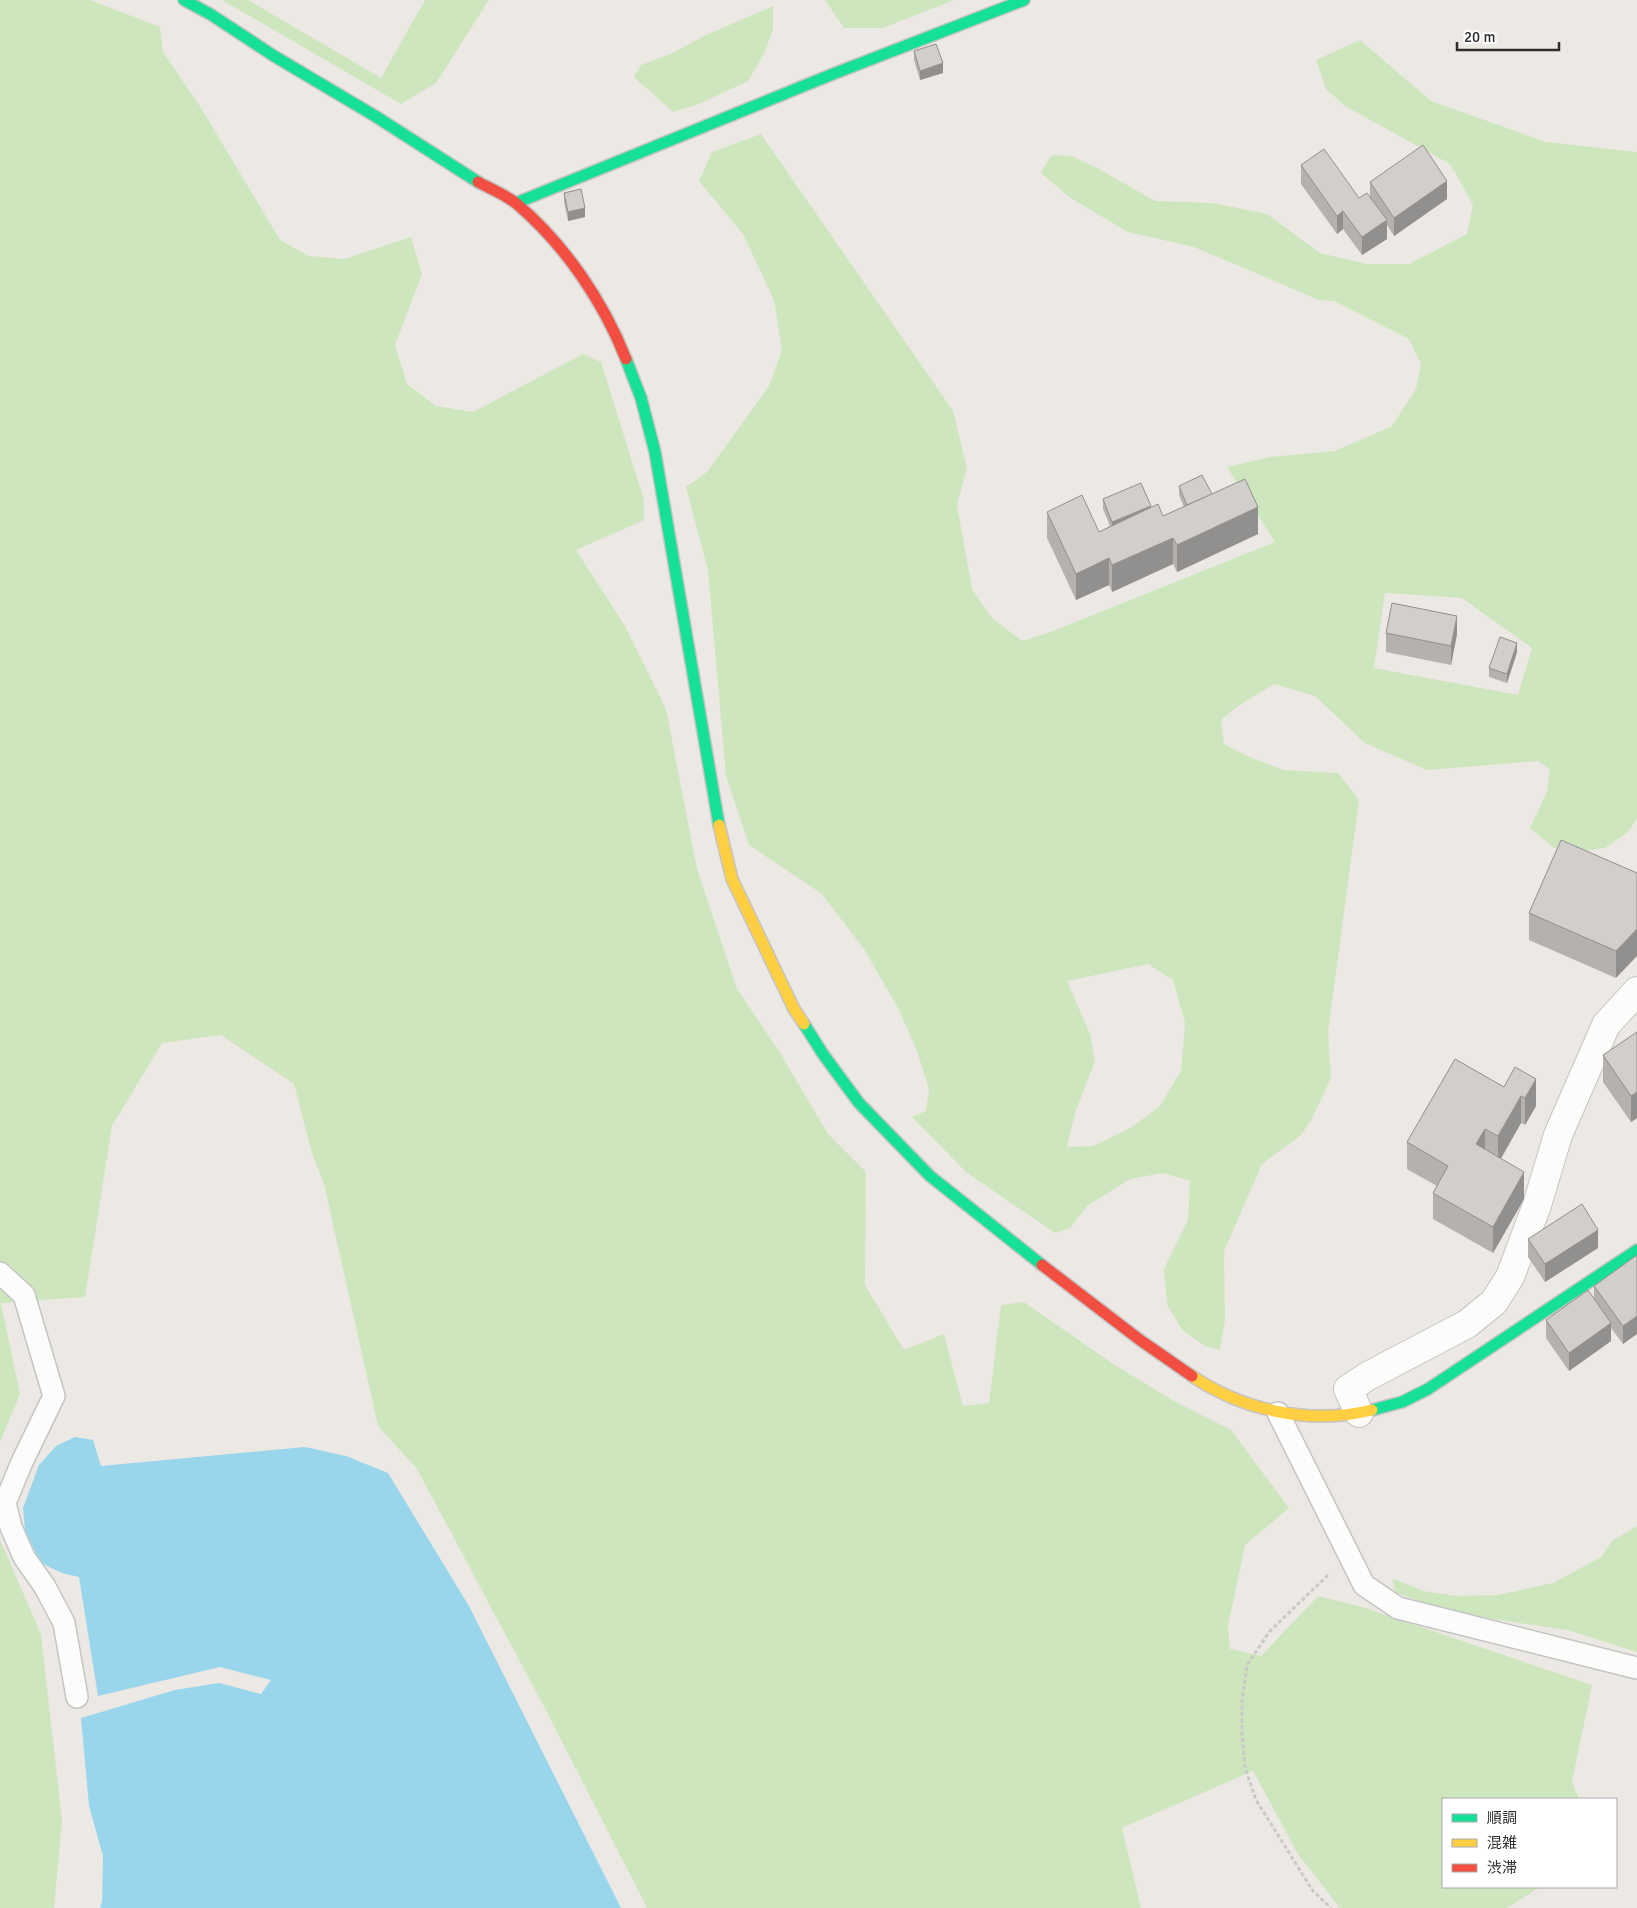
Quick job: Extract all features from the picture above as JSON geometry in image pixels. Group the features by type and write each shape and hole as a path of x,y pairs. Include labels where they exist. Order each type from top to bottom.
{"street":[{"path":"184,0 210,14 274,56 375,116 475,180 516,203 550,235 584,281 616,334 630,366 641,398 655,452 718,816 732,879 794,1009 823,1054 858,1103 930,1176 991,1226 1140,1340 1212,1390 1278,1413 1328,1417 1359,1413 1402,1402 1428,1389 1637,1250"},
{"path":"516,203 951,27 1024,0"},
{"path":"1359,1413 1348,1389 1368,1376 1467,1324 1494,1302 1510,1278 1538,1204 1558,1135 1578,1087 1606,1025 1637,990"}],"lane":[{"path":"0,1274 24,1295 54,1396 22,1462 6,1503 11,1527 24,1557 45,1587 64,1623 77,1697"},
{"path":"1278,1413 1364,1585 1398,1608 1637,1668"}],"path":[{"path":"1331,1908 1313,1891 1256,1800 1245,1768 1242,1700 1247,1665 1270,1631 1348,1556"}],"green space":[{"path":"0,0 90,0 160,27 163,52 201,108 280,240 309,256 344,259 411,237 422,274 395,345 407,384 436,406 473,412 583,354 601,362 644,500 644,520 576,550 625,626 666,709 697,869 737,989 779,1051 828,1134 866,1172 865,1285 904,1350 944,1334 963,1406 989,1403 1001,1305 1024,1302 1113,1364 1174,1401 1231,1430 1289,1508 1245,1545 1228,1626 1230,1649 1261,1656 1318,1596 1362,1607 1592,1685 1572,1782 1579,1798 1442,1798 1442,1888 1538,1888 1507,1908 1340,1908 1298,1854 1253,1771 1122,1828 1141,1908 647,1908 548,1714 417,1469 378,1426 324,1184 312,1153 294,1084 221,1035 162,1043 112,1126 85,1297 1,1303 20,1394 0,1442"},
{"path":"222,0 248,0 381,78 425,0 489,0 436,83 401,104"},
{"path":"825,0 954,0 883,28 844,28"},
{"path":"773,6 773,29 764,54 748,81 699,104 673,112 634,77 641,65 673,53 706,35"},
{"path":"1360,40 1431,101 1546,142 1637,152 1637,818 1628,832 1605,848 1583,851 1554,848 1530,828 1547,792 1550,769 1538,761 1427,770 1365,743 1315,696 1274,684 1238,706 1221,720 1224,744 1247,756 1284,770 1338,773 1359,800 1328,1032 1331,1078 1312,1119 1301,1135 1262,1164 1224,1251 1225,1320 1220,1350 1205,1346 1182,1330 1167,1304 1164,1269 1188,1220 1190,1181 1163,1173 1130,1179 1087,1206 1070,1228 1055,1233 966,1172 912,1117 926,1111 929,1089 917,1051 898,1008 864,949 822,894 749,845 726,776 708,570 686,487 707,472 769,386 782,350 774,300 743,234 699,181 712,152 761,134 953,411 967,468 957,505 972,589 991,617 1022,641 1048,633 1275,542 1227,467 1270,457 1335,451 1392,426 1416,389 1421,364 1409,339 1334,301 1319,300 1194,247 1128,232 1069,197 1041,173 1051,155 1072,156 1155,201 1213,203 1267,214 1320,253 1367,264 1409,264 1467,234 1473,205 1450,164 1345,106 1326,89 1316,60","holes":["1385,593 1462,598 1532,648 1518,695 1374,668","1148,964 1173,980 1185,1023 1181,1071 1160,1106 1132,1127 1093,1146 1067,1147 1075,1113 1095,1061 1090,1034 1067,981"]},
{"path":"1637,1526 1637,1652 1567,1630 1451,1613 1395,1592 1392,1578 1423,1591 1457,1596 1498,1595 1553,1583 1601,1557 1612,1541"},
{"path":"0,1540 41,1634 62,1821 54,1908 0,1908"}],"water":[{"path":"75,1437 93,1440 101,1466 305,1447 346,1456 388,1473 469,1606 621,1908 100,1908 102,1901 103,1856 89,1806 81,1718 175,1690 219,1683 261,1694 271,1680 220,1667 98,1696 79,1577 62,1573 41,1563 25,1531 23,1508 39,1465 56,1446"}],"building":[{"path":"936,44 943,63 920,71 914,51"},
{"path":"1423,145 1447,181 1394,218 1370,182"},
{"path":"1324,149 1359,198 1367,193 1387,220 1362,237 1343,211 1337,216 1301,165"},
{"path":"581,189 585,208 568,212 564,193"},
{"path":"1202,475 1212,494 1187,505 1179,486"},
{"path":"1245,479 1258,507 1177,545 1173,538 1112,565 1109,558 1076,574 1047,512 1082,495 1099,532 1158,504 1163,516"},
{"path":"1141,483 1151,506 1112,522 1103,499"},
{"path":"1392,603 1457,616 1451,646 1386,633"},
{"path":"1500,637 1517,643 1507,674 1489,668"},
{"path":"1561,840 1637,873 1637,929 1616,951 1529,913"},
{"path":"1637,1032 1637,1092 1631,1096 1603,1055"},
{"path":"1455,1059 1504,1087 1515,1067 1536,1079 1525,1098 1521,1096 1498,1136 1485,1129 1476,1144 1524,1172 1493,1227 1433,1193 1448,1166 1407,1142"},
{"path":"1582,1204 1598,1230 1545,1264 1528,1239"},
{"path":"1637,1255 1637,1316 1623,1326 1594,1286"},
{"path":"1588,1290 1611,1323 1569,1353 1546,1320"}],"traffic: fast":[{"path":"184,0 210,14 274,56 375,116 478,182"},
{"path":"516,203 833,74 1024,0"},
{"path":"626,359 641,398 655,452 719,825"},
{"path":"804,1024 823,1054 859,1103 930,1176 1042,1265"},
{"path":"1372,1410 1402,1402 1428,1389 1637,1250"}],"traffic: slow":[{"path":"719,825 732,879 794,1009 804,1024"},
{"path":"1192,1376 1233,1398 1278,1412 1325,1416 1372,1410"}],"traffic: jam":[{"path":"478,182 517,204 535,220 567,256 594,295 617,337 626,359"},
{"path":"1042,1265 1140,1340 1192,1376"}]}
